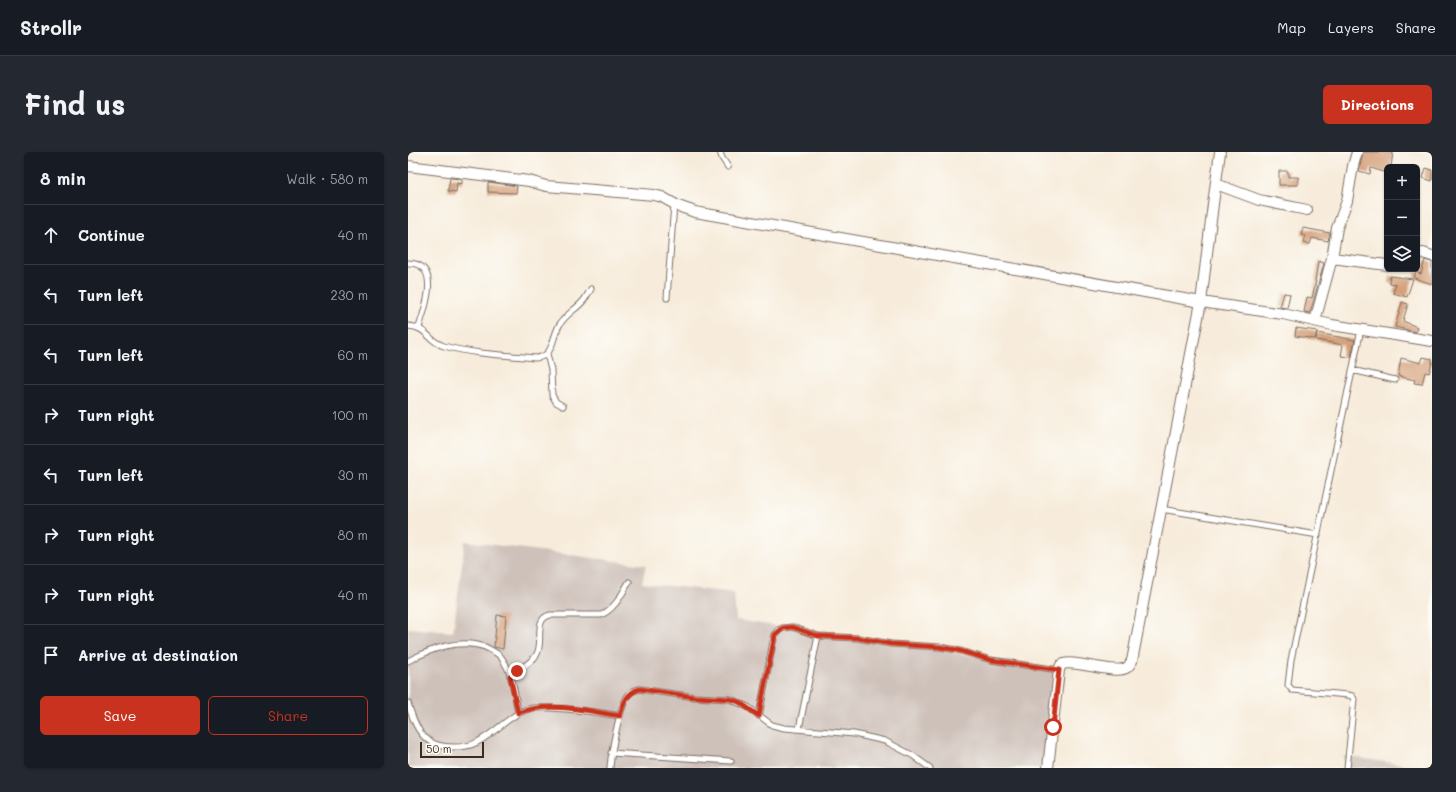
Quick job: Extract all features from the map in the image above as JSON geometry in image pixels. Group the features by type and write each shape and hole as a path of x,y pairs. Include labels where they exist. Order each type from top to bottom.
{"street":[{"path":"1048,768 1059,670 1061,665 1067,662 1117,670 1129,666 1133,653 1201,302 1220,152"},
{"path":"1315,322 1332,258 1337,228 1347,201 1357,152"},
{"path":"408,166 529,181 546,186 662,196 674,204 695,212 1201,302 1283,314 1315,322 1432,341"},
{"path":"1216,184 1259,200 1307,210"},
{"path":"1420,254 1432,256"},
{"path":"1332,258 1384,264"}],"lane":[{"path":"720,152 728,168"},
{"path":"667,298 674,204"},
{"path":"408,263 423,266 427,277 428,283 426,304 419,327"},
{"path":"408,326 419,327 436,343 460,350 536,358 542,357 547,354 560,324 584,300 592,289"},
{"path":"1347,768 1354,705 1354,699 1352,696 1292,690 1288,686 1291,660 1361,330"},
{"path":"547,354 551,370 552,395 556,402 563,406"},
{"path":"1352,370 1395,380"},
{"path":"1161,509 1318,535"},
{"path":"510,676 536,655 540,640 540,624 541,620 545,616 601,615 613,607 629,582"},
{"path":"759,716 775,635 783,628 792,627 818,636 858,638 891,644 939,647 957,650 991,660 1059,670"},
{"path":"799,729 818,636"},
{"path":"408,661 436,648 452,644 478,645 494,650 501,657 510,676 518,713"},
{"path":"610,768 620,716 628,695 631,692 640,689 695,697 730,699 739,702 772,724 784,728 854,734 885,741 912,755 930,768"},
{"path":"408,703 412,719 427,740 438,745 452,748 464,748 478,742 518,713 529,709 546,708 587,710 620,716"},
{"path":"612,753 731,761"}],"shaded area":[{"path":"465,541 646,565 642,583 734,593 736,620 1061,669 1049,768 408,768 408,628 453,632"},
{"path":"1344,756 1429,768 1344,768"}],"building":[{"path":"1363,152 1393,152 1391,164 1384,164 1384,172 1371,168 1370,174 1359,171"},
{"path":"1426,168 1432,170 1432,181 1423,178"},
{"path":"1279,171 1288,171 1288,177 1298,177 1298,185 1279,185"},
{"path":"450,178 462,179 462,184 457,183 456,192 448,191"},
{"path":"488,182 517,186 516,193 488,192"},
{"path":"1303,228 1330,233 1328,241 1312,238 1310,244 1303,243 1305,236 1301,235"},
{"path":"1425,260 1432,262 1432,284 1414,278 1416,272 1421,274"},
{"path":"1318,261 1324,263 1310,313 1304,312 1307,297 1312,298 1316,281"},
{"path":"1390,276 1413,279 1407,297 1393,293 1396,284 1389,283"},
{"path":"1284,293 1290,294 1287,308 1280,307"},
{"path":"1402,302 1408,304 1403,321 1417,327 1416,332 1395,327"},
{"path":"1296,328 1317,331 1315,339 1295,336"},
{"path":"1317,333 1355,340 1351,357 1341,356 1343,345 1316,340"},
{"path":"1423,357 1432,359 1432,363 1429,373 1425,372 1422,384 1414,383 1415,380 1398,376 1401,358 1421,363"},
{"path":"497,615 506,616 503,649 494,647"}],"route":[{"path":"517,671 510,676 518,713 529,709 559,708 587,710 620,716 628,695 634,690 640,689 695,697 730,699 748,707 759,716 775,635 783,628 792,627 818,636 858,638 891,644 939,647 957,650 991,660 1059,670 1053,727"}]}
